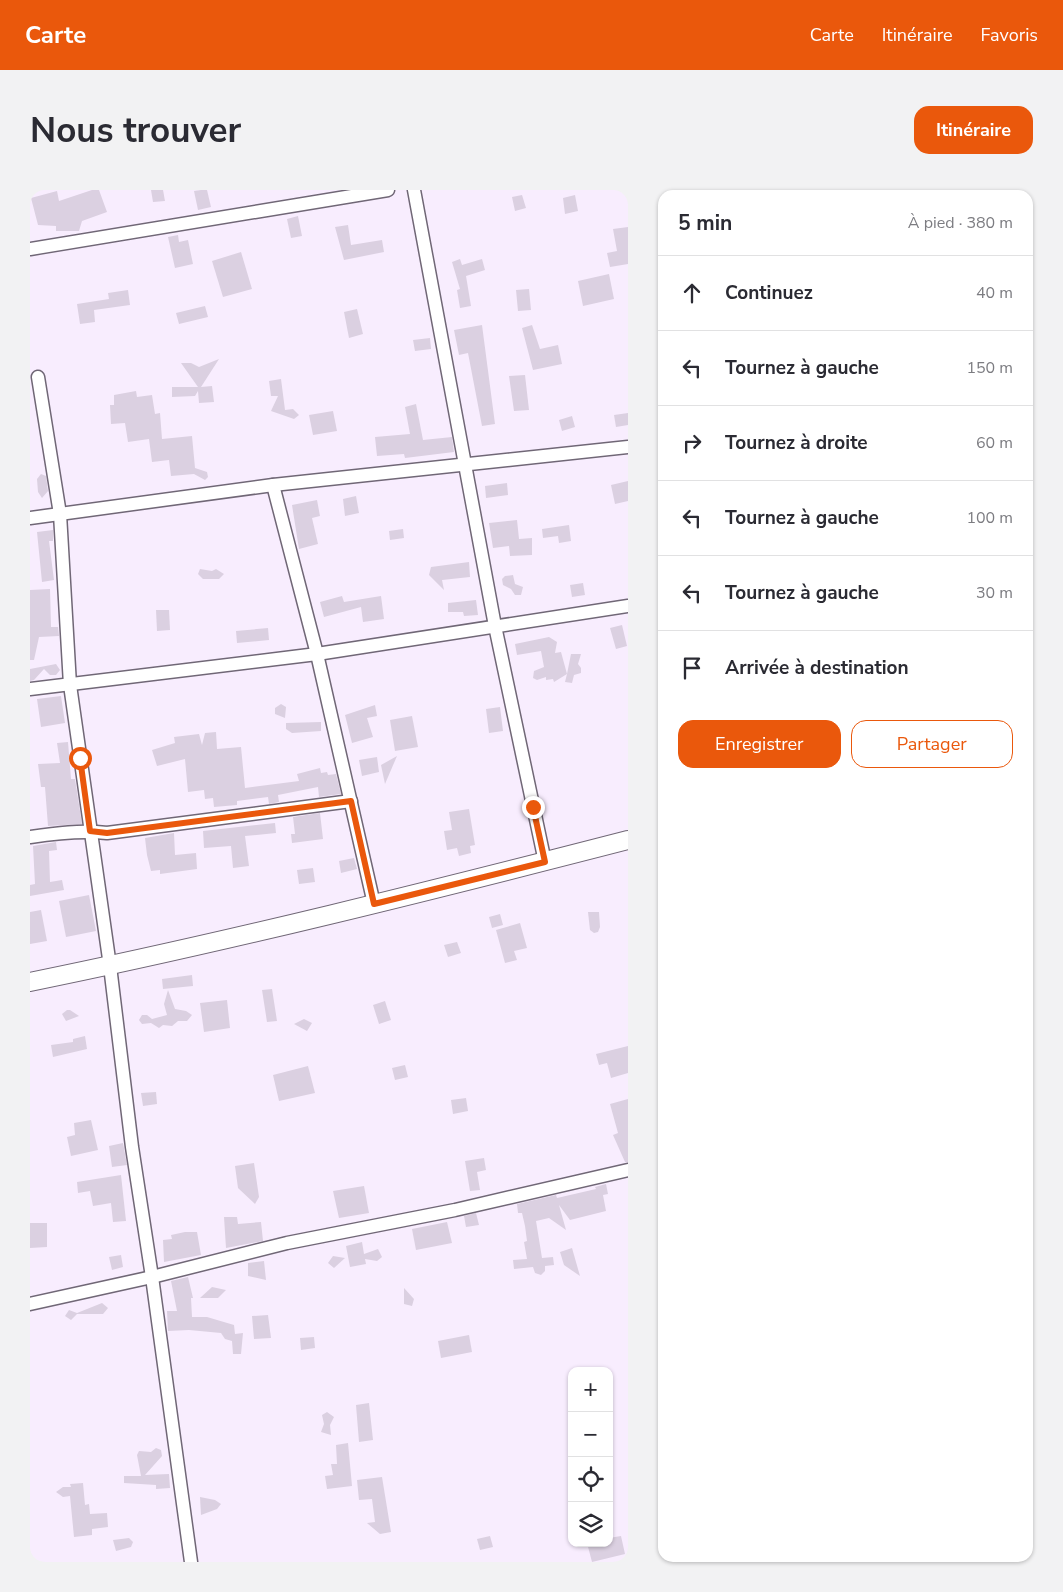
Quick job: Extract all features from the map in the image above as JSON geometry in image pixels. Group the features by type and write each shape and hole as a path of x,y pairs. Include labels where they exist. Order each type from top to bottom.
{"main road":[{"path":"30,982 110,966 374,904 628,840"}],"street":[{"path":"30,249 388,190"},
{"path":"414,190 495,626 545,862"},
{"path":"38,377 60,514 70,685 110,966 132,1148 152,1277 191,1562"},
{"path":"30,518 272,484 465,466 628,447"},
{"path":"272,484 317,654 374,904"},
{"path":"30,689 317,654 628,606"},
{"path":"30,837 90,831 107,833 351,801"},
{"path":"30,1304 152,1277 287,1243 455,1210 628,1170"}],"building":[{"path":"92,190 99,190 107,212 82,221 79,231 56,231 56,226 38,225 31,198 57,191 59,201"},
{"path":"151,190 163,190 165,201 153,202"},
{"path":"207,190 211,207 198,210 194,191"},
{"path":"522,195 526,208 515,211 512,197"},
{"path":"575,195 578,211 565,214 563,198"},
{"path":"298,216 302,236 291,238 287,219"},
{"path":"348,225 351,245 382,240 384,252 344,260 335,227"},
{"path":"628,227 628,264 610,267 607,253 617,251 613,229"},
{"path":"178,235 179,242 188,240 193,264 175,268 168,237"},
{"path":"241,252 252,289 223,297 212,261"},
{"path":"460,259 462,265 482,259 485,270 466,276 471,306 460,308 457,290 460,289 452,262"},
{"path":"609,274 614,299 583,306 578,281"},
{"path":"529,289 531,310 518,311 516,290"},
{"path":"128,290 130,305 94,310 95,322 80,324 77,304 109,299 108,293"},
{"path":"205,306 208,317 179,324 176,313"},
{"path":"357,309 363,334 349,338 344,312"},
{"path":"482,325 495,424 482,426 468,353 459,355 454,330"},
{"path":"532,325 540,349 558,345 562,364 533,370 522,328"},
{"path":"430,338 431,349 415,351 413,340"},
{"path":"219,359 201,387 212,386 214,402 199,403 198,391 195,396 172,397 172,387 198,387 181,363 191,363 199,367"},
{"path":"525,375 529,410 514,411 509,376"},
{"path":"281,379 285,410 293,409 299,415 294,419 271,411 278,396 271,396 269,381"},
{"path":"136,391 137,397 152,395 155,414 160,413 162,439 192,436 195,468 207,472 208,477 205,480 194,474 171,476 169,460 152,462 149,439 128,442 125,423 111,424 110,405 114,405 114,395"},
{"path":"416,404 423,440 452,437 454,452 405,458 404,454 377,456 375,437 410,434 405,407"},
{"path":"333,411 337,431 313,435 309,415"},
{"path":"628,413 628,425 616,427 614,415"},
{"path":"572,416 575,427 562,431 559,420"},
{"path":"41,474 46,476 48,491 42,498 38,492 37,479"},
{"path":"628,481 628,501 615,504 611,485"},
{"path":"507,483 508,495 486,498 485,486"},
{"path":"356,496 359,513 345,516 343,499"},
{"path":"317,500 320,516 312,518 318,544 299,549 292,505"},
{"path":"517,520 519,539 532,538 532,555 510,556 509,546 493,548 489,523"},
{"path":"569,525 571,541 559,543 558,536 543,538 542,529"},
{"path":"403,529 404,538 390,540 389,531"},
{"path":"53,530 53,541 49,541 54,580 42,582 37,532"},
{"path":"469,562 470,577 442,580 444,590 429,575 431,567"},
{"path":"200,569 212,571 216,569 224,574 219,579 203,579 198,574"},
{"path":"513,575 515,584 523,587 521,595 515,595 511,589 503,585 502,579 505,576"},
{"path":"583,583 585,595 572,597 570,585"},
{"path":"50,589 51,627 58,627 59,636 39,637 34,660 30,660 30,590"},
{"path":"342,596 344,602 381,596 384,619 363,622 361,607 324,617 320,602"},
{"path":"476,600 478,615 464,616 463,612 448,612 448,603"},
{"path":"156,610 169,610 170,630 157,631"},
{"path":"622,625 627,646 616,649 610,628"},
{"path":"268,628 269,640 237,643 236,631"},
{"path":"549,637 557,642 555,653 561,652 567,674 554,682 553,679 546,680 546,677 537,680 533,678 534,671 544,667 541,651 517,655 515,644"},
{"path":"571,654 581,654 578,664 581,668 581,673 574,675 572,683 565,682"},
{"path":"56,664 60,670 56,675 50,675 44,669 34,680 30,681 30,669"},
{"path":"61,696 65,723 41,727 37,699"},
{"path":"281,704 286,707 285,718 275,714 275,708"},
{"path":"375,705 377,716 367,718 373,737 352,743 345,715"},
{"path":"500,707 503,731 489,733 486,709"},
{"path":"412,716 418,747 395,751 390,720"},
{"path":"321,722 321,731 292,733 286,729 286,723"},
{"path":"216,732 217,749 241,747 245,788 299,781 297,774 320,768 321,773 327,772 328,775 336,774 341,794 319,797 318,787 278,795 279,802 269,804 268,797 237,801 237,805 214,807 213,798 205,799 204,790 188,792 185,759 157,766 152,750 175,743 174,737 199,734 202,745 205,733"},
{"path":"68,742 71,779 75,779 82,824 48,826 45,787 41,787 38,764 60,763 57,743"},
{"path":"397,756 385,784 381,765"},
{"path":"377,757 379,772 362,776 359,760"},
{"path":"469,809 475,845 470,846 471,853 459,856 457,848 447,850 444,831 452,830 449,812"},
{"path":"320,813 323,839 292,843 291,834 295,834 293,817"},
{"path":"275,823 276,833 245,836 249,866 233,868 231,846 204,848 203,831"},
{"path":"174,833 175,855 196,853 197,869 160,874 160,870 151,871 145,838"},
{"path":"56,842 57,850 49,851 50,882 62,880 64,890 30,896 30,885 35,884 33,846"},
{"path":"354,858 357,869 341,873 339,861"},
{"path":"313,868 315,882 299,884 297,870"},
{"path":"89,895 96,931 66,937 59,901"},
{"path":"41,910 47,941 30,944 30,912"},
{"path":"588,912 599,912 600,927 598,932 594,933 590,930"},
{"path":"500,914 503,925 492,928 489,917"},
{"path":"520,923 527,948 514,951 517,960 505,963 496,930"},
{"path":"457,942 461,953 448,957 444,945"},
{"path":"192,975 193,986 163,989 162,979"},
{"path":"272,989 277,1021 267,1022 262,990"},
{"path":"168,990 175,1009 186,1011 192,1015 187,1021 178,1021 172,1026 163,1025 159,1028 151,1023 142,1024 139,1020 142,1015 147,1015 152,1019 167,1015 164,1004"},
{"path":"227,1000 230,1028 204,1032 200,1003"},
{"path":"385,1001 391,1020 379,1024 373,1005"},
{"path":"67,1010 79,1016 66,1021 62,1014"},
{"path":"304,1019 312,1023 307,1031 294,1024"},
{"path":"85,1036 87,1049 53,1057 51,1045 73,1042 73,1039"},
{"path":"628,1046 628,1073 611,1078 607,1063 599,1065 596,1054"},
{"path":"405,1065 408,1077 395,1080 392,1068"},
{"path":"308,1066 315,1093 279,1101 273,1075"},
{"path":"156,1092 157,1104 143,1106 141,1093"},
{"path":"466,1098 468,1111 453,1114 451,1100"},
{"path":"628,1099 628,1162 625,1162 613,1135 618,1133 610,1104"},
{"path":"91,1120 98,1150 71,1156 67,1137 75,1135 74,1123"},
{"path":"123,1143 127,1165 112,1167 109,1146"},
{"path":"484,1158 486,1170 477,1172 480,1190 470,1191 465,1161"},
{"path":"254,1163 259,1197 255,1204 238,1188 235,1166"},
{"path":"121,1175 126,1221 113,1222 111,1203 93,1206 90,1191 78,1193 77,1182"},
{"path":"606,1184 608,1194 603,1195 606,1211 570,1220 559,1205 566,1230 549,1218 536,1221 542,1258 553,1257 554,1265 545,1266 545,1271 541,1275 535,1273 533,1267 514,1269 513,1260 527,1259 524,1242 527,1241 525,1226 522,1213 518,1213 517,1204 556,1195 557,1198 596,1189 595,1187"},
{"path":"364,1186 369,1213 339,1218 333,1191"},
{"path":"476,1213 479,1225 466,1227 464,1216"},
{"path":"224,1217 237,1217 238,1224 261,1222 263,1241 226,1248"},
{"path":"447,1222 452,1243 416,1250 412,1229"},
{"path":"30,1223 47,1223 47,1247 30,1248"},
{"path":"197,1232 201,1255 164,1262 163,1240 172,1239 171,1235"},
{"path":"362,1242 364,1254 378,1249 382,1257 377,1261 365,1259 366,1264 350,1267 346,1246"},
{"path":"572,1248 580,1276 564,1265 560,1252"},
{"path":"121,1255 123,1267 112,1270 109,1257"},
{"path":"333,1256 345,1258 334,1268 328,1263"},
{"path":"264,1261 266,1280 248,1276 248,1263"},
{"path":"188,1277 193,1298 191,1298 192,1317 207,1317 234,1325 235,1334 243,1333 241,1354 233,1354 232,1341 225,1339 221,1333 189,1330 168,1331 167,1311 177,1311 171,1281"},
{"path":"212,1287 226,1290 218,1298 200,1298"},
{"path":"404,1288 414,1299 412,1306 404,1304"},
{"path":"102,1303 108,1308 103,1314 77,1314 71,1320 65,1316 69,1310 77,1313"},
{"path":"268,1315 271,1338 254,1339 252,1316"},
{"path":"469,1335 472,1352 441,1358 438,1341"},
{"path":"314,1337 315,1348 301,1350 300,1338"},
{"path":"369,1403 373,1440 359,1442 356,1405"},
{"path":"327,1412 334,1417 330,1425 331,1435 321,1432 324,1424 322,1415"},
{"path":"348,1443 352,1486 327,1489 325,1476 333,1475 331,1464 337,1464 336,1445"},
{"path":"156,1448 161,1450 162,1456 145,1475 169,1474 170,1488 156,1489 156,1485 124,1483 124,1476 141,1476 137,1455 139,1451 151,1452"},
{"path":"382,1477 391,1532 380,1534 367,1523 375,1522 372,1499 359,1500 357,1480"},
{"path":"83,1483 85,1505 89,1504 90,1514 107,1513 108,1527 92,1529 92,1535 74,1537 70,1496 63,1497 56,1492 63,1487 71,1487 70,1484"},
{"path":"200,1497 215,1500 221,1504 217,1509 201,1515"},
{"path":"490,1536 493,1547 480,1550 477,1539"},
{"path":"621,1536 625,1554 592,1562 588,1547 613,1547 613,1537"},
{"path":"129,1538 133,1542 131,1547 116,1551 113,1540"}],"route":[{"path":"80,758 90,831 107,833 351,801 374,904 545,862 533,807"}]}
